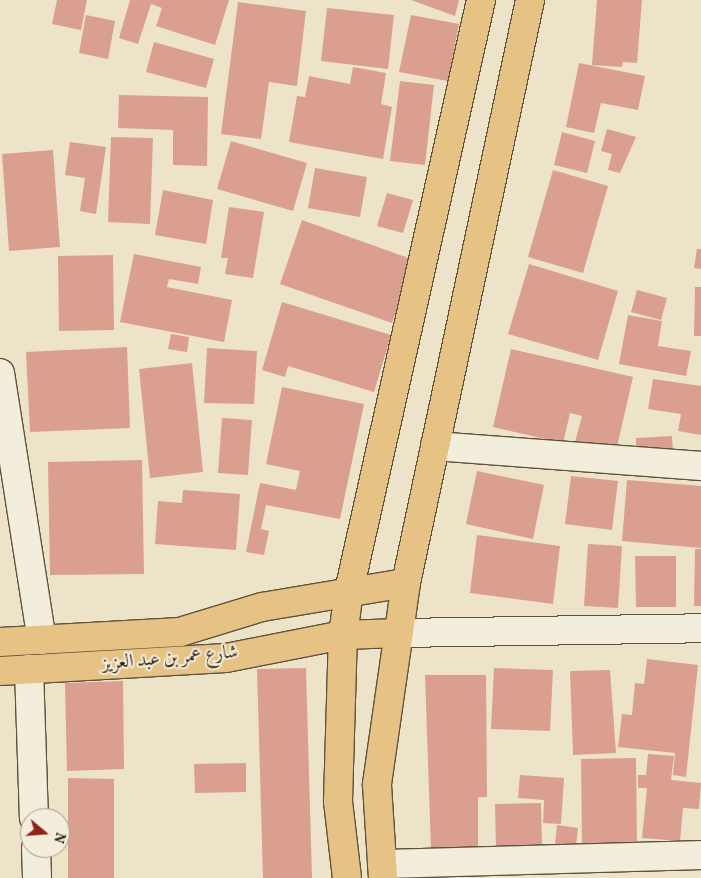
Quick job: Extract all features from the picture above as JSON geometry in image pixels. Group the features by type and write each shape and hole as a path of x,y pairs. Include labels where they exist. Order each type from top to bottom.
{"main road":[{"path":"347,878 338,801 343,635 349,591 481,0"},
{"path":"383,871 376,784 406,583 530,0"},
{"path":"0,642 180,632 262,607 406,583"},
{"name":"شارع عمر بن عبد العزيز","path":"0,671 226,658 343,635 399,633"}],"street":[{"path":"0,373 42,640"},
{"path":"435,446 701,466"},
{"path":"399,633 701,628"},
{"path":"29,669 34,808"},
{"path":"383,871 676,867 701,855"},
{"path":"36,858 37,878"}],"building":[{"path":"57,0 87,0 81,30 52,24"},
{"path":"130,0 229,0 215,45 156,26 162,8 151,4 138,44 119,38"},
{"path":"411,0 459,0 455,16"},
{"path":"597,0 642,0 637,63 623,62 622,67 592,65"},
{"path":"238,2 306,11 297,86 269,82 261,139 221,134"},
{"path":"327,8 394,15 388,69 321,61"},
{"path":"86,15 115,21 108,59 79,53"},
{"path":"411,15 459,24 448,81 399,72"},
{"path":"154,42 214,59 206,88 146,72"},
{"path":"579,63 645,76 638,110 601,103 594,133 566,127"},
{"path":"353,67 386,73 381,104 392,107 383,159 289,142 297,96 305,97 309,76 350,84"},
{"path":"400,81 434,85 425,165 390,161"},
{"path":"119,95 208,97 207,166 173,165 173,130 118,128"},
{"path":"607,129 636,137 620,173 608,170 612,154 601,151"},
{"path":"562,132 595,141 587,173 554,165"},
{"path":"111,137 153,138 150,224 108,222"},
{"path":"231,141 307,163 293,211 217,189"},
{"path":"70,142 106,147 96,214 80,211 85,178 65,175"},
{"path":"53,150 60,247 9,251 2,154"},
{"path":"315,168 367,177 360,217 308,208"},
{"path":"553,170 608,186 583,273 528,257"},
{"path":"163,190 213,200 206,244 155,235"},
{"path":"387,193 413,200 403,233 377,226"},
{"path":"229,207 264,212 253,278 225,274 228,258 221,258"},
{"path":"302,220 414,260 392,323 280,284"},
{"path":"697,249 701,249 701,269 694,268"},
{"path":"134,254 201,267 198,284 169,279 167,287 232,300 224,342 120,322"},
{"path":"113,255 114,330 59,331 58,256"},
{"path":"529,264 618,291 598,360 508,334"},
{"path":"695,287 701,287 701,336 694,336"},
{"path":"637,290 667,298 661,320 631,312"},
{"path":"282,302 391,335 374,392 288,366 285,377 262,370"},
{"path":"628,315 662,321 658,346 691,351 686,376 619,364"},
{"path":"171,334 189,337 187,352 168,349"},
{"path":"127,347 130,428 30,432 26,352"},
{"path":"207,348 257,351 254,404 204,403"},
{"path":"511,349 633,377 616,451 575,442 582,416 570,413 563,443 493,427"},
{"path":"192,363 203,472 150,478 139,369"},
{"path":"653,379 701,386 701,435 678,431 681,414 648,409"},
{"path":"282,387 364,404 340,519 266,505 261,529 269,531 264,555 246,552 260,483 296,490 300,471 266,464"},
{"path":"222,418 252,420 248,475 218,473"},
{"path":"672,436 673,452 636,453 636,438"},
{"path":"142,460 144,574 50,575 48,462"},
{"path":"477,471 544,485 533,539 466,524"},
{"path":"571,476 618,481 612,530 565,524"},
{"path":"627,480 701,486 701,548 622,541"},
{"path":"183,490 240,494 236,550 155,544 158,501 182,503"},
{"path":"477,535 560,546 553,604 470,593"},
{"path":"588,544 622,546 618,608 584,606"},
{"path":"695,549 701,549 701,606 694,606"},
{"path":"635,556 676,556 676,607 636,607"},
{"path":"647,659 698,665 686,777 673,775 675,753 618,747 622,714 632,715 635,683 644,684"},
{"path":"306,668 312,878 263,878 257,669"},
{"path":"494,668 553,670 550,731 491,729"},
{"path":"610,670 616,753 573,755 570,671"},
{"path":"425,675 486,675 487,797 478,797 478,850 431,849"},
{"path":"123,681 124,769 67,771 65,683"},
{"path":"648,754 674,756 671,780 701,783 699,809 683,808 680,841 642,838 647,788 638,788 638,775 646,775"},
{"path":"636,758 637,843 582,844 581,759"},
{"path":"246,763 246,792 195,793 194,764"},
{"path":"520,775 564,778 561,824 543,823 544,800 518,798"},
{"path":"68,778 114,779 114,878 68,878 70,808 68,808"},
{"path":"541,803 542,846 496,847 495,804"},
{"path":"557,825 578,828 576,846 555,844"}]}
